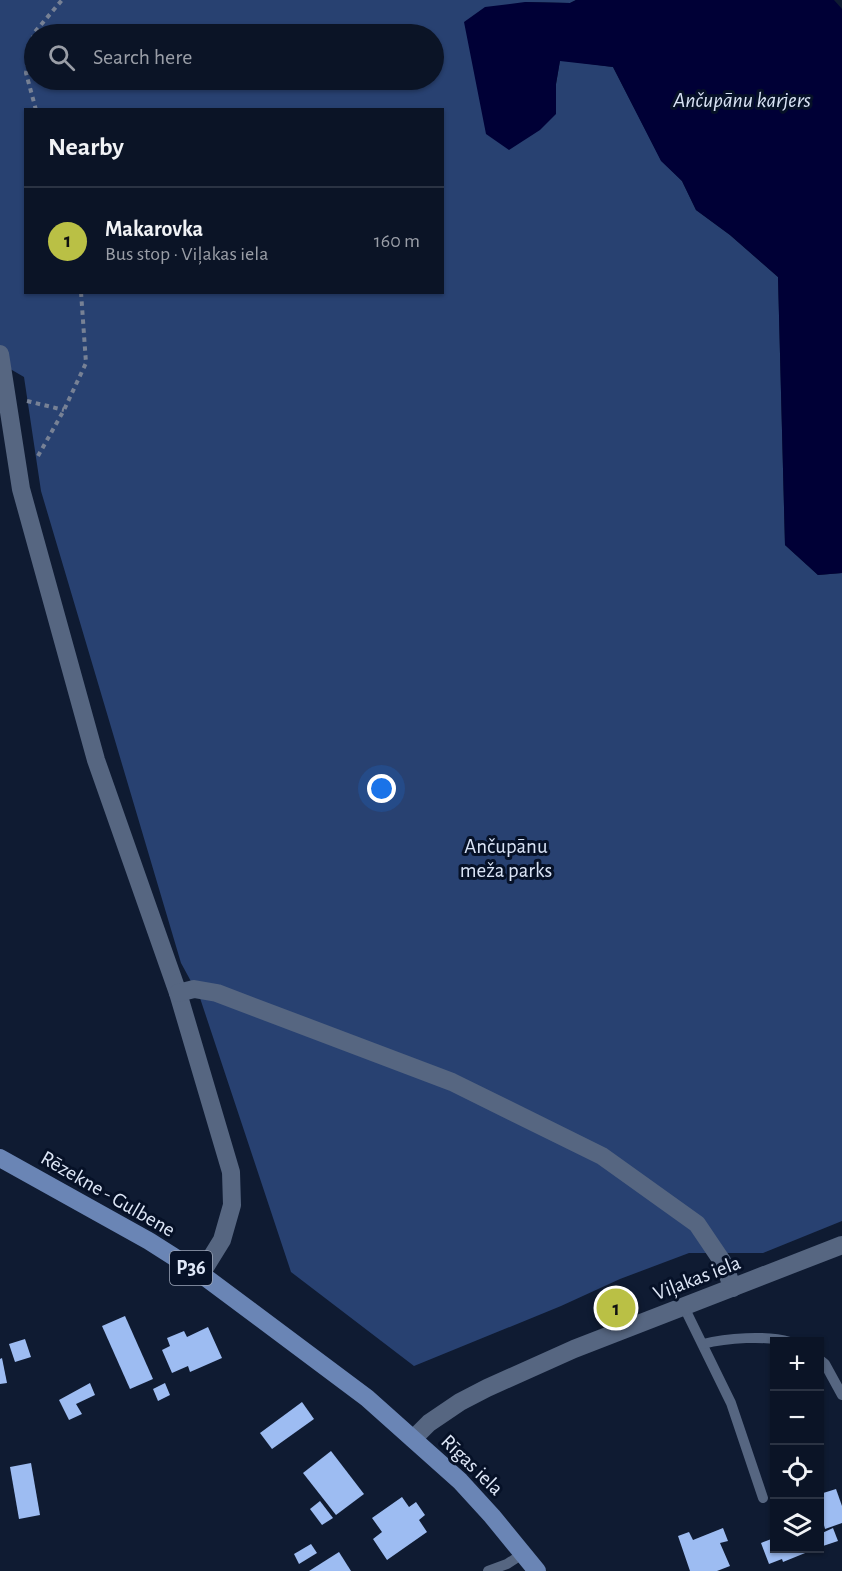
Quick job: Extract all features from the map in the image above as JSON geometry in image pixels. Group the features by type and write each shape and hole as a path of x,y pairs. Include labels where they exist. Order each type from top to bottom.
{"main road":[{"name":"Rēzekne - Gulbene","path":"0,1158 149,1241 201,1274 368,1398"},
{"name":"Rīgas iela","path":"368,1398 460,1481 537,1571"}],"street":[{"path":"0,354 3,385 21,489 96,760 178,993 231,1172 232,1205 222,1240 201,1274"},
{"path":"178,993 194,989 217,993 452,1082 602,1156 697,1224 722,1261 733,1288"},
{"name":"Viļakas iela","path":"413,1439 429,1423 460,1402 487,1388 574,1349 842,1245"}],"lane":[{"path":"684,1307 731,1403 763,1498"},
{"path":"703,1344 716,1341 770,1340"},
{"path":"824,1363 842,1395"},
{"path":"488,1571 524,1554"}],"path":[{"path":"42,24 62,0"},
{"path":"31,90 35,108"},
{"path":"21,489 64,410 86,363 81,294"},
{"path":"3,385 64,410"}],"green space":[{"name":"Ančupānu meža parks","path":"0,0 576,0 570,3 525,2 556,114 556,84 560,60 613,67 661,160 682,181 696,210 730,235 778,277 785,545 818,575 842,573 842,1221 763,1253 689,1253 620,1279 561,1306 414,1366 291,1272 200,998 181,963 41,491 24,377 0,363"}],"water":[{"name":"Ančupānu karjers","path":"576,0 834,0 842,9 842,573 818,575 785,545 778,277 730,235 696,210 682,181 661,161 613,67 560,61 556,84 556,114 540,130 509,150 486,134 464,22 485,7 525,2 570,3"}],"building":[{"path":"125,1316 153,1379 130,1389 102,1326"},
{"path":"208,1327 222,1358 190,1372 188,1366 172,1373 162,1350 170,1346 167,1338 184,1331 187,1337"},
{"path":"25,1339 31,1357 15,1362 9,1344"},
{"path":"2,1358 7,1383 0,1384 0,1359"},
{"path":"90,1383 95,1395 76,1404 82,1414 69,1420 59,1400"},
{"path":"165,1383 170,1395 158,1401 153,1389"},
{"path":"302,1402 314,1419 272,1449 260,1433"},
{"path":"331,1451 364,1494 336,1515 303,1473"},
{"path":"31,1463 40,1515 19,1519 10,1467"},
{"path":"836,1489 842,1506 842,1523 825,1529 824,1525 824,1493"},
{"path":"402,1497 409,1507 416,1502 425,1515 419,1520 427,1532 387,1560 373,1539 382,1532 372,1518"},
{"path":"320,1501 333,1518 322,1525 310,1509"},
{"path":"723,1528 728,1541 720,1543 730,1566 717,1571 690,1571 678,1536 689,1532 693,1540"},
{"path":"833,1528 838,1541 824,1546 824,1532"},
{"path":"770,1540 770,1553 805,1553 783,1562 782,1559 769,1564 761,1543"},
{"path":"311,1544 317,1553 299,1564 294,1554"},
{"path":"339,1552 351,1571 309,1571"}],"place":[{"name":"Makarovka","path":"616,1308"}]}
